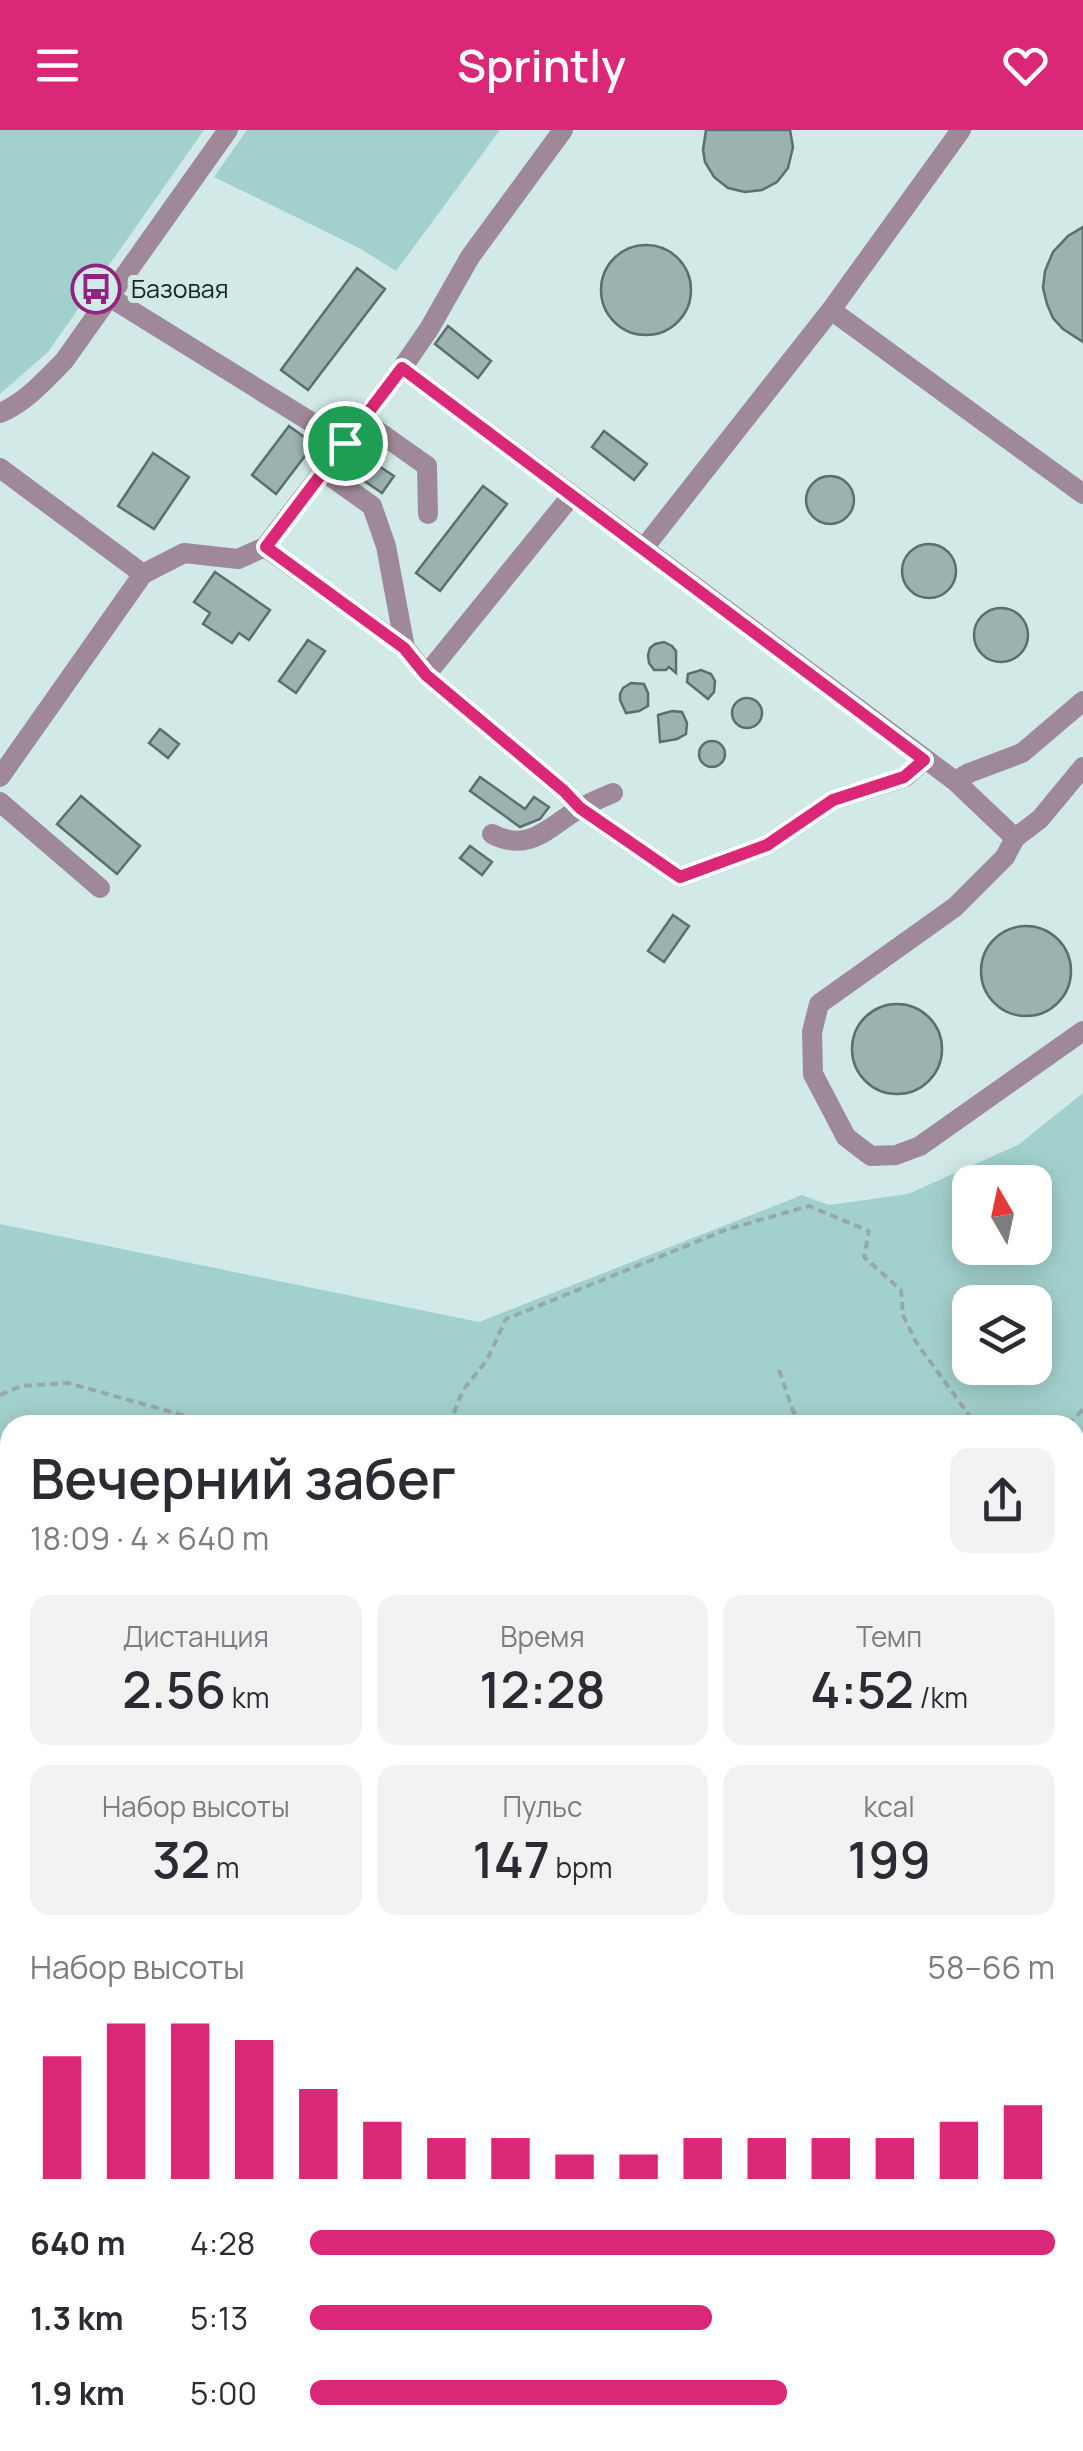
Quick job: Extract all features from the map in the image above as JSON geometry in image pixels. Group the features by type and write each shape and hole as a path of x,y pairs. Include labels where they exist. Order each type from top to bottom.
{"street":[{"path":"0,414 37,388 64,361 228,130"},
{"path":"0,775 144,574 184,553 238,559 266,547 402,368 470,257 564,130"},
{"path":"643,549 831,310 961,130"},
{"path":"111,298 345,443"},
{"path":"831,310 1083,494"},
{"path":"402,368 955,782 1016,838"},
{"path":"362,420 428,466 428,514"},
{"path":"0,468 144,574"},
{"path":"323,471 372,506 386,546 404,648"},
{"path":"426,675 572,495"},
{"path":"266,547 404,648 426,675 580,808 680,877 767,845 833,800 904,777 924,760"},
{"path":"955,782 1022,753 1083,701"},
{"path":"1083,768 956,907 819,1004 812,1032 812,1074 846,1137 871,1156 896,1155 920,1146 1083,1031"},
{"path":"492,834 504,840 536,839 580,808 613,793"},
{"path":"0,802 100,888"}],"path":[{"path":"453,1415 463,1390 487,1360 506,1320 728,1229 809,1206 869,1231 864,1257 902,1290 903,1315 916,1342 969,1415"},
{"path":"779,1370 795,1415"},
{"path":"0,1394 21,1386 68,1383 182,1415"}],"shaded area":[{"path":"0,130 204,130 48,352 0,394"},
{"path":"247,130 500,130 396,271 361,249 214,177"},
{"path":"1083,1093 1083,1415 0,1415 0,1224 479,1322 802,1195 829,1205 908,1194 952,1174 952,1265 1052,1265 1052,1165 973,1165 1018,1145"}],"building":[{"path":"706,130 790,130 793,147 788,168 777,182 762,190 728,188 714,177 705,162"},
{"path":"1083,227 1083,342 1053,318 1043,288 1053,252"},
{"path":"646,245 663,248 678,258 688,273 688,307 678,322 663,332 646,335 629,332 614,322 604,307 601,290 604,273 614,258 629,248"},
{"path":"357,268 385,289 308,390 281,370"},
{"path":"448,326 491,361 478,378 435,344"},
{"path":"289,426 314,444 276,494 252,475"},
{"path":"604,431 647,464 634,480 592,447"},
{"path":"356,451 394,476 382,493 344,467"},
{"path":"153,453 189,477 154,529 118,506"},
{"path":"830,476 847,483 854,500 847,517 830,524 813,517 806,500 813,483"},
{"path":"483,486 507,504 440,591 416,573"},
{"path":"929,544 948,552 956,571 948,590 929,598 910,590 902,571 910,552"},
{"path":"215,572 270,610 249,640 239,633 232,643 203,624 210,613 194,602"},
{"path":"1001,608 1020,616 1028,635 1020,654 1001,662 982,654 974,635 982,616"},
{"path":"308,640 325,651 296,693 279,681"},
{"path":"664,642 676,651 676,673 669,667 654,670 649,663 650,648"},
{"path":"701,670 711,674 715,681 714,692 708,699 687,682 688,674"},
{"path":"631,683 644,684 648,706 626,713 620,694"},
{"path":"747,698 757,703 762,713 757,723 747,728 737,723 732,713 737,703"},
{"path":"682,712 686,734 660,742 658,715"},
{"path":"160,729 179,744 168,758 149,743"},
{"path":"712,741 721,745 725,754 721,763 712,767 703,763 699,754 703,745"},
{"path":"480,777 525,809 534,797 549,807 540,819 520,827 470,791"},
{"path":"81,796 140,846 117,874 57,824"},
{"path":"470,846 492,862 482,875 460,858"},
{"path":"673,915 689,926 664,962 648,951"},
{"path":"1026,926 1043,929 1058,939 1068,954 1068,988 1058,1003 1043,1013 1026,1016 1009,1013 994,1003 984,988 981,971 984,954 994,939 1009,929"},
{"path":"897,1004 914,1007 929,1017 939,1032 939,1066 929,1081 914,1091 897,1094 880,1091 865,1081 855,1066 852,1049 855,1032 865,1017 880,1007"}],"place":[{"name":"Базовая","path":"96,289"}],"route":[{"path":"402,368 924,760 904,777 833,800 767,845 680,877 580,808 426,675 404,648 266,547 345,443 402,368"}]}
